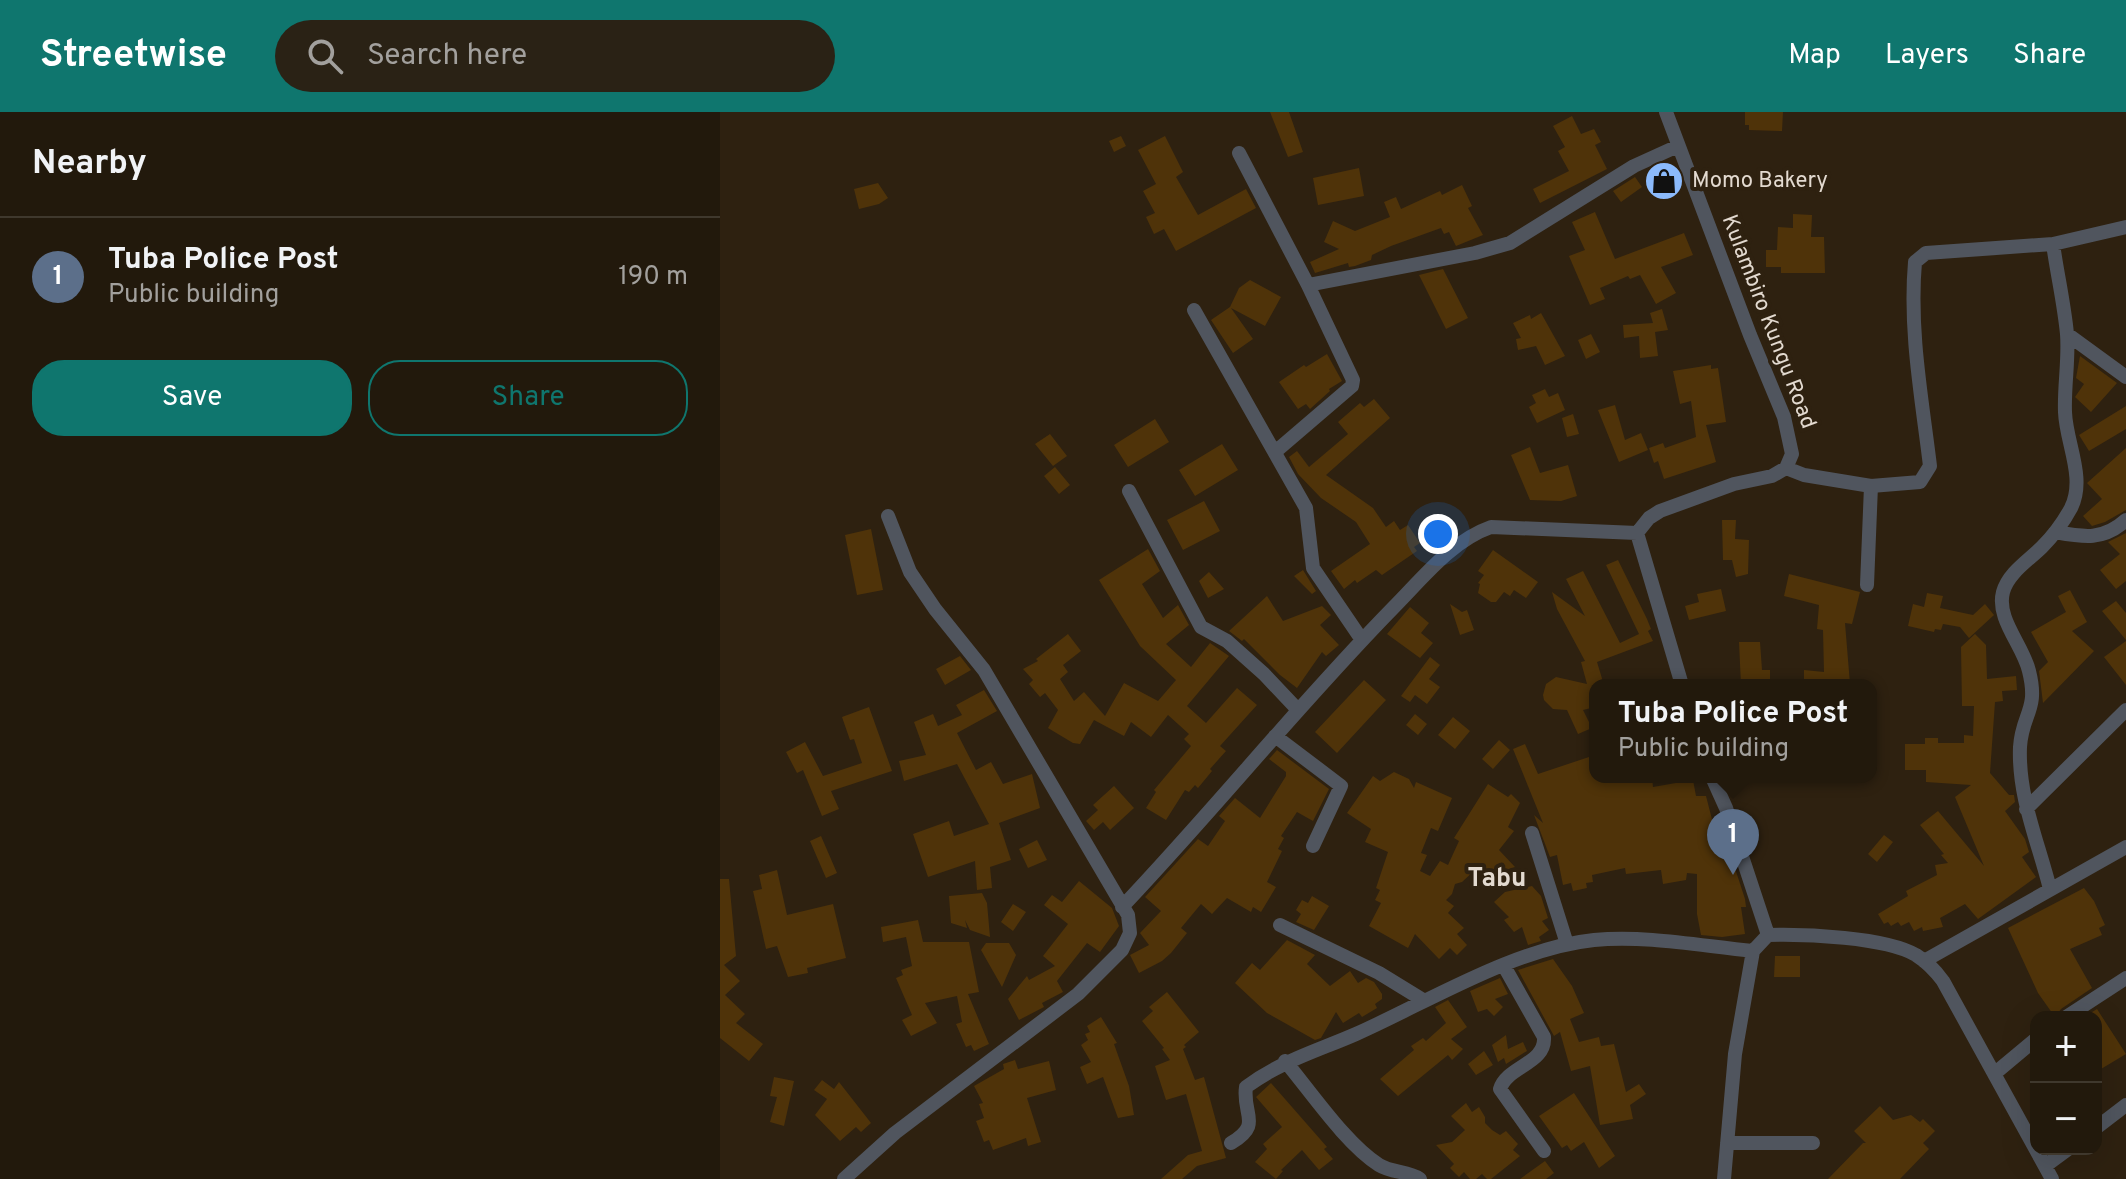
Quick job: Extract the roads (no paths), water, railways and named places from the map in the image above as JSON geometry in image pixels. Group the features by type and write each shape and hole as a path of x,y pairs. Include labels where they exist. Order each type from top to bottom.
{"street":[{"name":"Kulambiro Kungu Road","path":"1666,112 1784,417 1792,454 1786,468"},
{"path":"1308,285 1475,253 1510,243 1634,166 1678,146"},
{"path":"1239,153 1308,285 1353,380 1352,386 1275,452"},
{"path":"1637,533 1649,518 1660,511 1734,484 1772,476 1786,468 1804,475 1871,486 1920,482 1930,466 1913,312 1915,262 1926,253 2053,244 2126,227"},
{"path":"2050,889 2026,809 2020,745 2033,704 2033,688 2027,662 2004,614 2002,598 2003,589 2013,576 2055,532 2071,508 2077,486 2065,413 2067,334 2053,244"},
{"path":"1194,310 1306,508 1313,568 1362,640"},
{"path":"2067,334 2126,377"},
{"path":"1867,585 1871,486"},
{"path":"1129,491 1201,627 1227,641 1298,710"},
{"path":"844,1179 895,1133 1078,994 1122,950 1128,939 1129,921 1122,907 984,670 910,572 888,516"},
{"path":"2055,532 2085,538 2100,536 2126,520"},
{"path":"1122,907 1190,835 1362,640 1453,548 1491,527 1637,533"},
{"path":"1637,533 1680,679"},
{"path":"2026,809 2126,710"},
{"path":"1275,736 1341,786 1313,846"},
{"path":"1715,783 1768,935"},
{"path":"1532,833 1567,944"},
{"path":"1924,961 2126,847"},
{"path":"1280,925 1379,973 1423,1000"},
{"path":"1724,1179 1735,1054 1753,951 1768,935 1843,938 1889,946 1914,954 1924,961 1943,981 2048,1175 2063,1155"},
{"path":"1231,1143 1243,1135 1249,1126 1246,1087 1285,1061 1356,1034 1423,1000 1546,949 1595,940 1630,939 1753,951"},
{"path":"1504,966 1545,1042 1542,1051 1504,1080 1500,1089 1544,1151"},
{"path":"2075,1011 2126,978"},
{"path":"1994,1074 2030,1044"},
{"path":"1285,1061 1365,1155 1386,1169 1410,1173 1420,1179"},
{"path":"2102,1123 2126,1105"},
{"path":"1727,1143 1813,1143"}],"place":[{"name":"Momo Bakery","path":"1664,181"},
{"name":"Tuba Police Post","path":"1733,875"}],"district":[{"name":"Tabu","path":"1497,879"}]}
